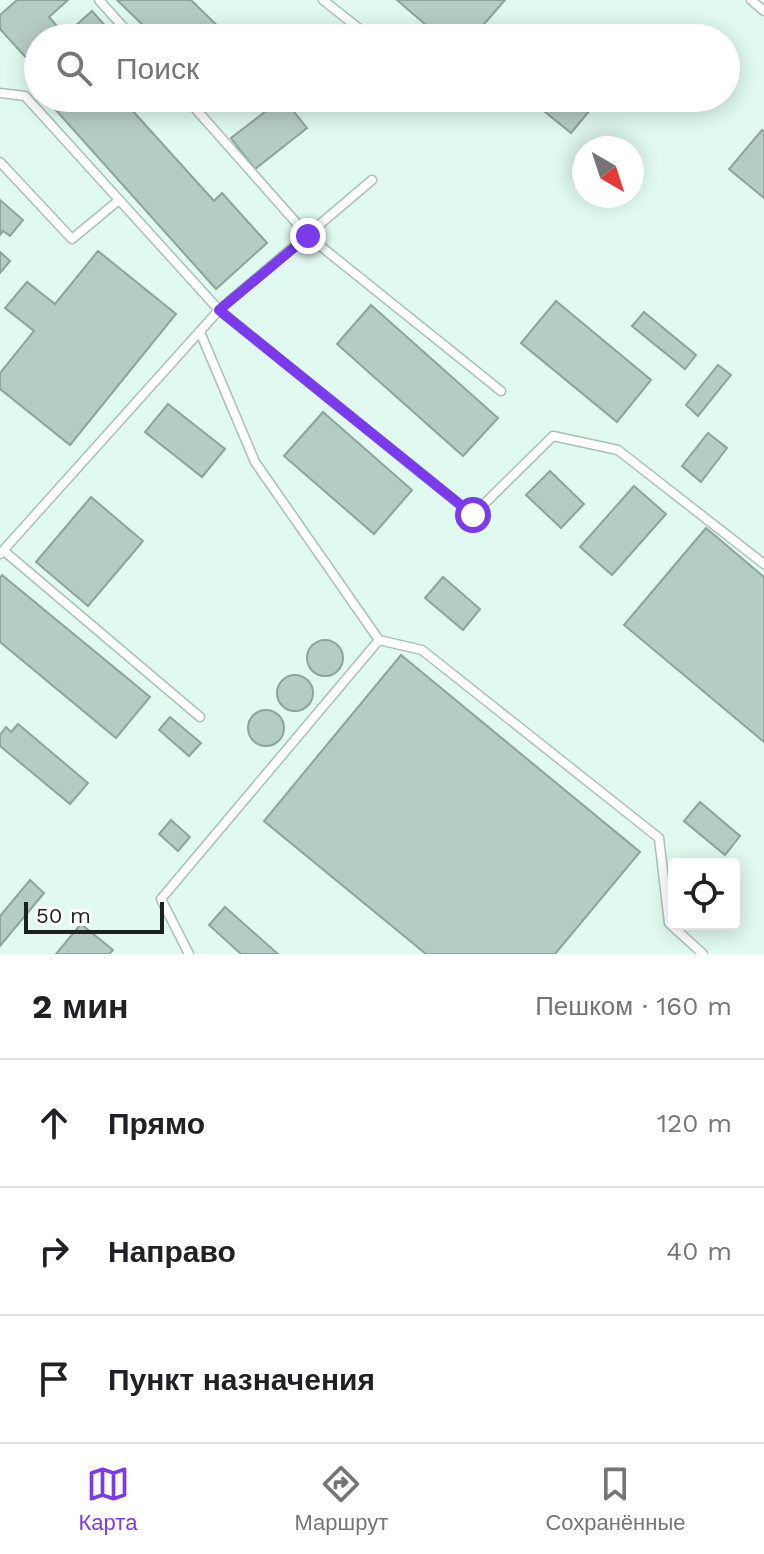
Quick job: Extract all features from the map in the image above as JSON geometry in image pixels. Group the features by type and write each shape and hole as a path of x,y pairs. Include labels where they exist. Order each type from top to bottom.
{"lane":[{"path":"99,0 120,24"},
{"path":"323,0 353,24"},
{"path":"751,0 764,11"},
{"path":"0,93 24,96"},
{"path":"39,112 219,310 473,515 553,436 618,450 764,564"},
{"path":"198,112 308,236 501,391"},
{"path":"0,162 72,239 119,200"},
{"path":"200,717 2,552 219,310 372,180"},
{"path":"200,332 255,462 379,640 422,650 659,838 669,923 703,954"},
{"path":"189,954 161,899 379,640"}],"building":[{"path":"17,0 68,0 49,17 55,24 24,24 24,56 0,29 0,15"},
{"path":"117,0 191,0 216,24 142,24"},
{"path":"397,0 505,0 484,24 425,24"},
{"path":"92,11 104,24 77,24"},
{"path":"58,112 134,112 214,201 222,193 267,243 216,289"},
{"path":"265,112 294,112 307,128 255,169 231,138"},
{"path":"545,112 588,112 571,133"},
{"path":"762,130 764,132 764,198 729,169"},
{"path":"0,200 23,220 10,236 3,231 0,235"},
{"path":"98,251 176,314 70,445 0,389 0,373 34,331 5,308 27,282 55,304"},
{"path":"0,252 10,261 0,273"},
{"path":"556,301 651,380 617,422 521,343"},
{"path":"371,305 498,418 463,456 337,344"},
{"path":"644,312 696,355 685,369 632,326"},
{"path":"718,365 731,375 698,416 686,405"},
{"path":"168,404 225,449 202,477 145,432"},
{"path":"323,412 412,490 374,534 284,456"},
{"path":"708,433 727,448 701,482 682,466"},
{"path":"550,471 584,504 561,528 526,495"},
{"path":"634,486 666,514 612,575 580,547"},
{"path":"91,497 143,541 88,606 36,562"},
{"path":"706,528 764,577 764,742 624,625"},
{"path":"2,575 150,697 116,738 0,642"},
{"path":"443,577 480,609 463,630 425,598"},
{"path":"325,640 338,645 343,658 338,671 325,676 312,671 307,658 312,645"},
{"path":"401,655 640,852 555,954 426,954 264,821"},
{"path":"295,675 308,680 313,693 308,706 295,711 282,706 277,693 282,680"},
{"path":"266,710 279,715 284,728 279,741 266,746 253,741 248,728 253,715"},
{"path":"170,717 201,743 189,756 159,730"},
{"path":"18,724 88,783 70,804 0,746 0,735 6,727 11,732"},
{"path":"700,802 740,836 725,855 684,821"},
{"path":"171,820 190,837 178,851 159,834"},
{"path":"30,880 44,893 0,946 0,916"},
{"path":"225,907 278,954 241,954 209,925"},
{"path":"81,924 113,950 109,954 56,954"}],"route":[{"path":"308,236 219,310 473,515"}]}
